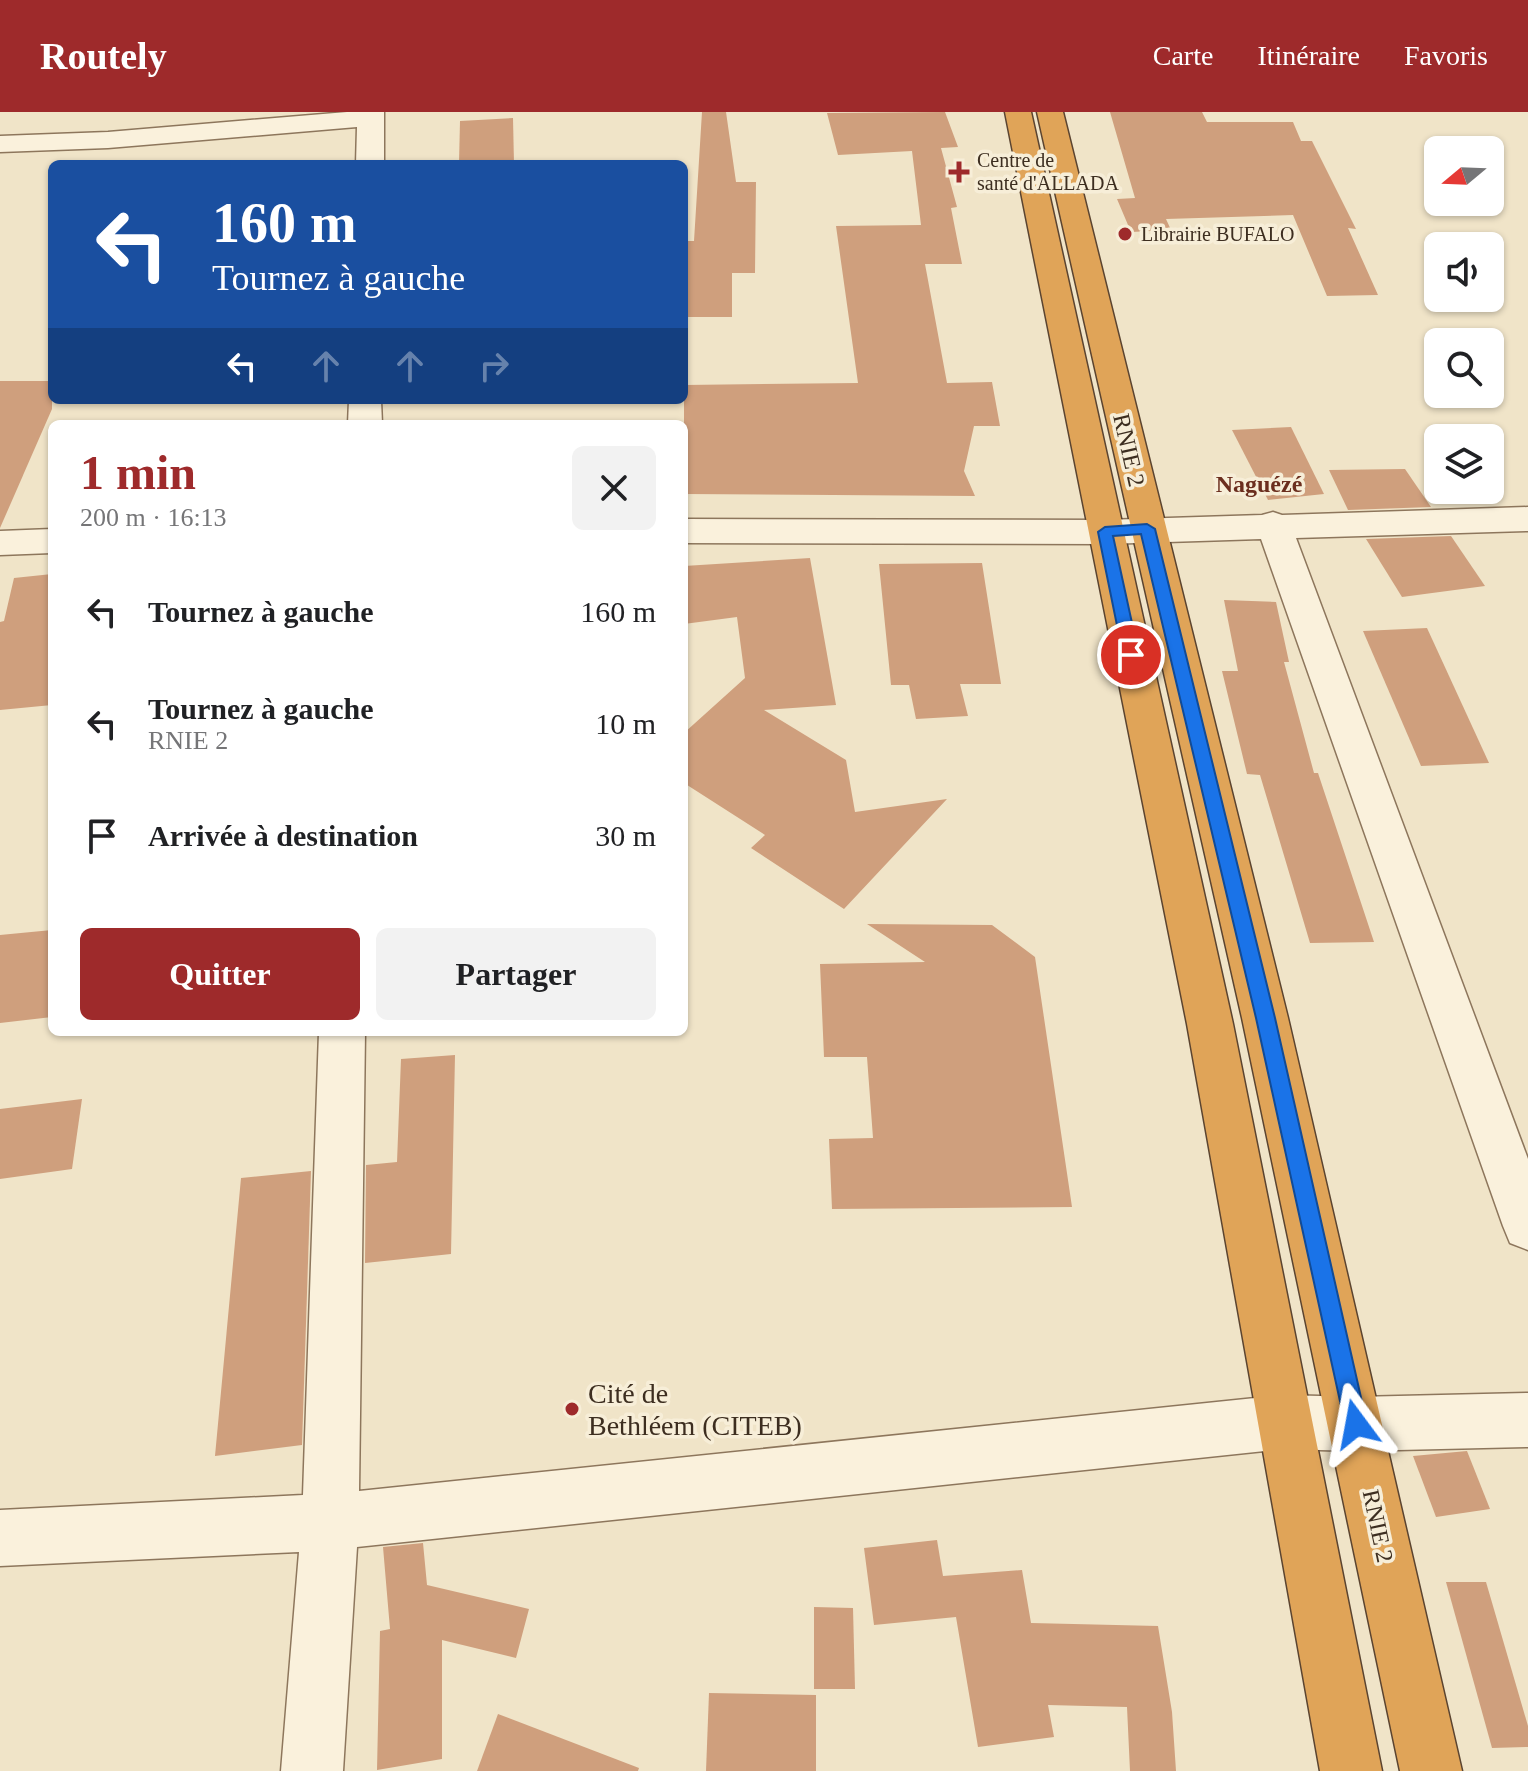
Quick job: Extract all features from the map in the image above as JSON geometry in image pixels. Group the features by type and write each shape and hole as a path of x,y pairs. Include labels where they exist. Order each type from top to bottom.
{"highway":[{"name":"RNIE 2","path":"1018,112 1210,1024 1351,1771"},
{"name":"RNIE 2","path":"1050,112 1265,1018 1431,1771"},
{"path":"1210,1024 1265,1018"}],"street":[{"path":"0,144 108,140 371,115 370,160"},
{"path":"688,531 1105,532 1273,524 1528,519"},
{"path":"1273,524 1528,1226"},
{"path":"0,543 48,541"},
{"path":"312,1771 330,1522 342,1036"},
{"path":"0,1538 330,1522 1283,1422 1356,1424 1528,1420"}],"building":[{"path":"702,112 726,112 736,182 756,182 755,273 732,273 732,317 688,317 688,241 694,241"},
{"path":"945,112 958,147 941,148 957,207 951,208 962,264 925,264 947,383 992,382 1000,426 974,426 964,471 975,496 688,494 688,420 684,420 684,404 688,404 688,385 858,383 836,226 921,225 912,151 838,155 827,113"},
{"path":"1110,112 1202,112 1207,122 1293,122 1301,141 1312,141 1356,229 1348,228 1378,295 1327,296 1293,215 1166,219 1171,230 1131,232 1117,199 1135,198"},
{"path":"513,118 514,160 459,160 460,121"},
{"path":"0,381 48,381 48,404 52,404 52,409 0,528"},
{"path":"1291,427 1324,494 1268,500 1232,430"},
{"path":"1405,469 1424,497 1424,504 1431,507 1348,510 1329,470"},
{"path":"1451,536 1485,586 1402,597 1366,539"},
{"path":"810,558 836,705 764,710 846,760 855,812 947,799 844,909 751,848 765,835 688,786 688,729 745,678 737,617 688,623 688,566"},
{"path":"982,563 1001,684 960,684 968,716 916,719 909,685 891,685 879,564"},
{"path":"48,574 48,705 0,710 0,622 4,621 14,578"},
{"path":"1224,600 1276,602 1289,662 1284,662 1314,773 1318,773 1374,942 1310,943 1260,775 1247,774 1222,671 1238,671"},
{"path":"1427,628 1489,763 1421,766 1363,631"},
{"path":"867,924 992,925 1035,957 1072,1207 832,1209 829,1139 873,1138 867,1057 824,1057 820,964 925,962"},
{"path":"48,930 48,1017 0,1023 0,935"},
{"path":"455,1055 451,1254 365,1263 366,1165 397,1162 401,1059"},
{"path":"82,1099 72,1169 0,1179 0,1109"},
{"path":"311,1171 302,1445 215,1456 241,1178"},
{"path":"1467,1451 1490,1509 1436,1517 1413,1456"},
{"path":"937,1540 943,1576 1022,1570 1031,1623 1158,1626 1172,1712 1176,1771 1130,1771 1127,1707 1048,1705 1054,1737 978,1747 956,1617 874,1625 864,1548"},
{"path":"423,1543 427,1585 529,1609 516,1658 442,1640 442,1759 377,1770 380,1631 390,1629 383,1547"},
{"path":"1446,1582 1486,1582 1528,1726 1528,1747 1492,1748"},
{"path":"814,1607 853,1608 855,1689 814,1689"},
{"path":"709,1693 816,1695 816,1771 706,1771"},
{"path":"498,1714 639,1768 638,1771 477,1771"}],"place":[{"name":"Centre de santé d'ALLADA","path":"959,172"},
{"name":"Librairie BUFALO","path":"1125,234"},
{"name":"Cité de Bethléem (CITEB)","path":"572,1409"}],"district":[{"name":"Naguézé","path":"1259,484"}],"route":[{"path":"1131,655 1105,532 1147,529 1265,1018 1356,1424"}]}
